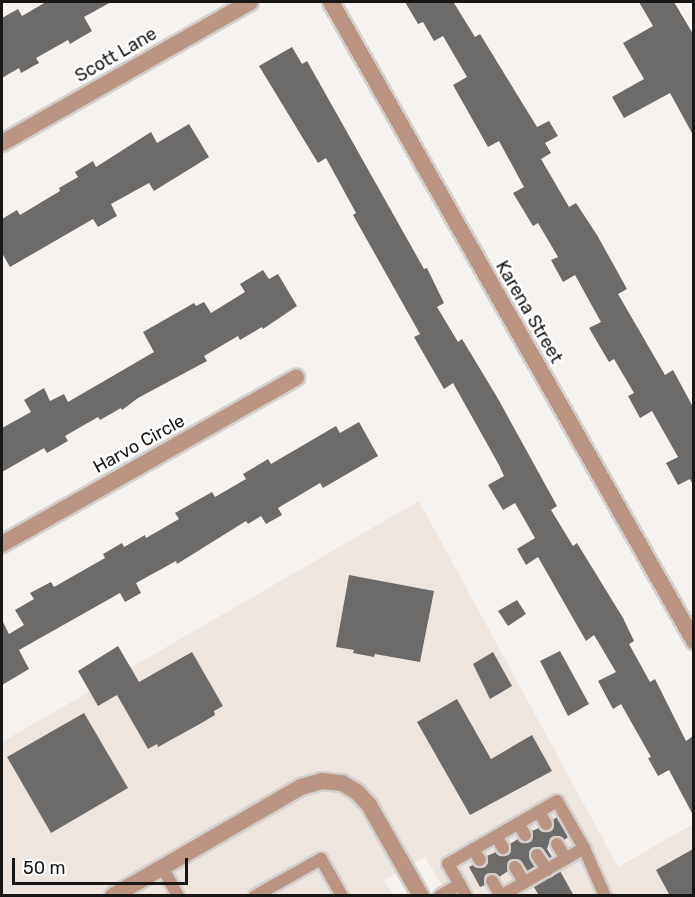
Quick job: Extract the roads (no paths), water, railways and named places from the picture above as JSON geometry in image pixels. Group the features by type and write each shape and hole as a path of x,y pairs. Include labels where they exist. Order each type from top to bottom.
{"street":[{"name":"Scott Lane","path":"2,143 250,2"},
{"name":"Karena Street","path":"331,2 693,641"},
{"name":"Harvo Circle","path":"2,544 296,378"},
{"path":"113,896 301,787 322,781 342,783 357,792 369,805 421,896"}],"lane":[{"path":"466,896 448,864 557,801 584,848 605,896"},
{"path":"539,812 546,824"},
{"path":"518,823 525,835"},
{"path":"496,836 503,848"},
{"path":"557,844 566,858"},
{"path":"492,881 501,896 584,848"},
{"path":"473,849 480,861"},
{"path":"537,855 547,870"},
{"path":"255,896 321,859 342,896"},
{"path":"162,867 178,896"},
{"path":"515,867 524,882"},
{"path":"440,896 460,884"}]}
